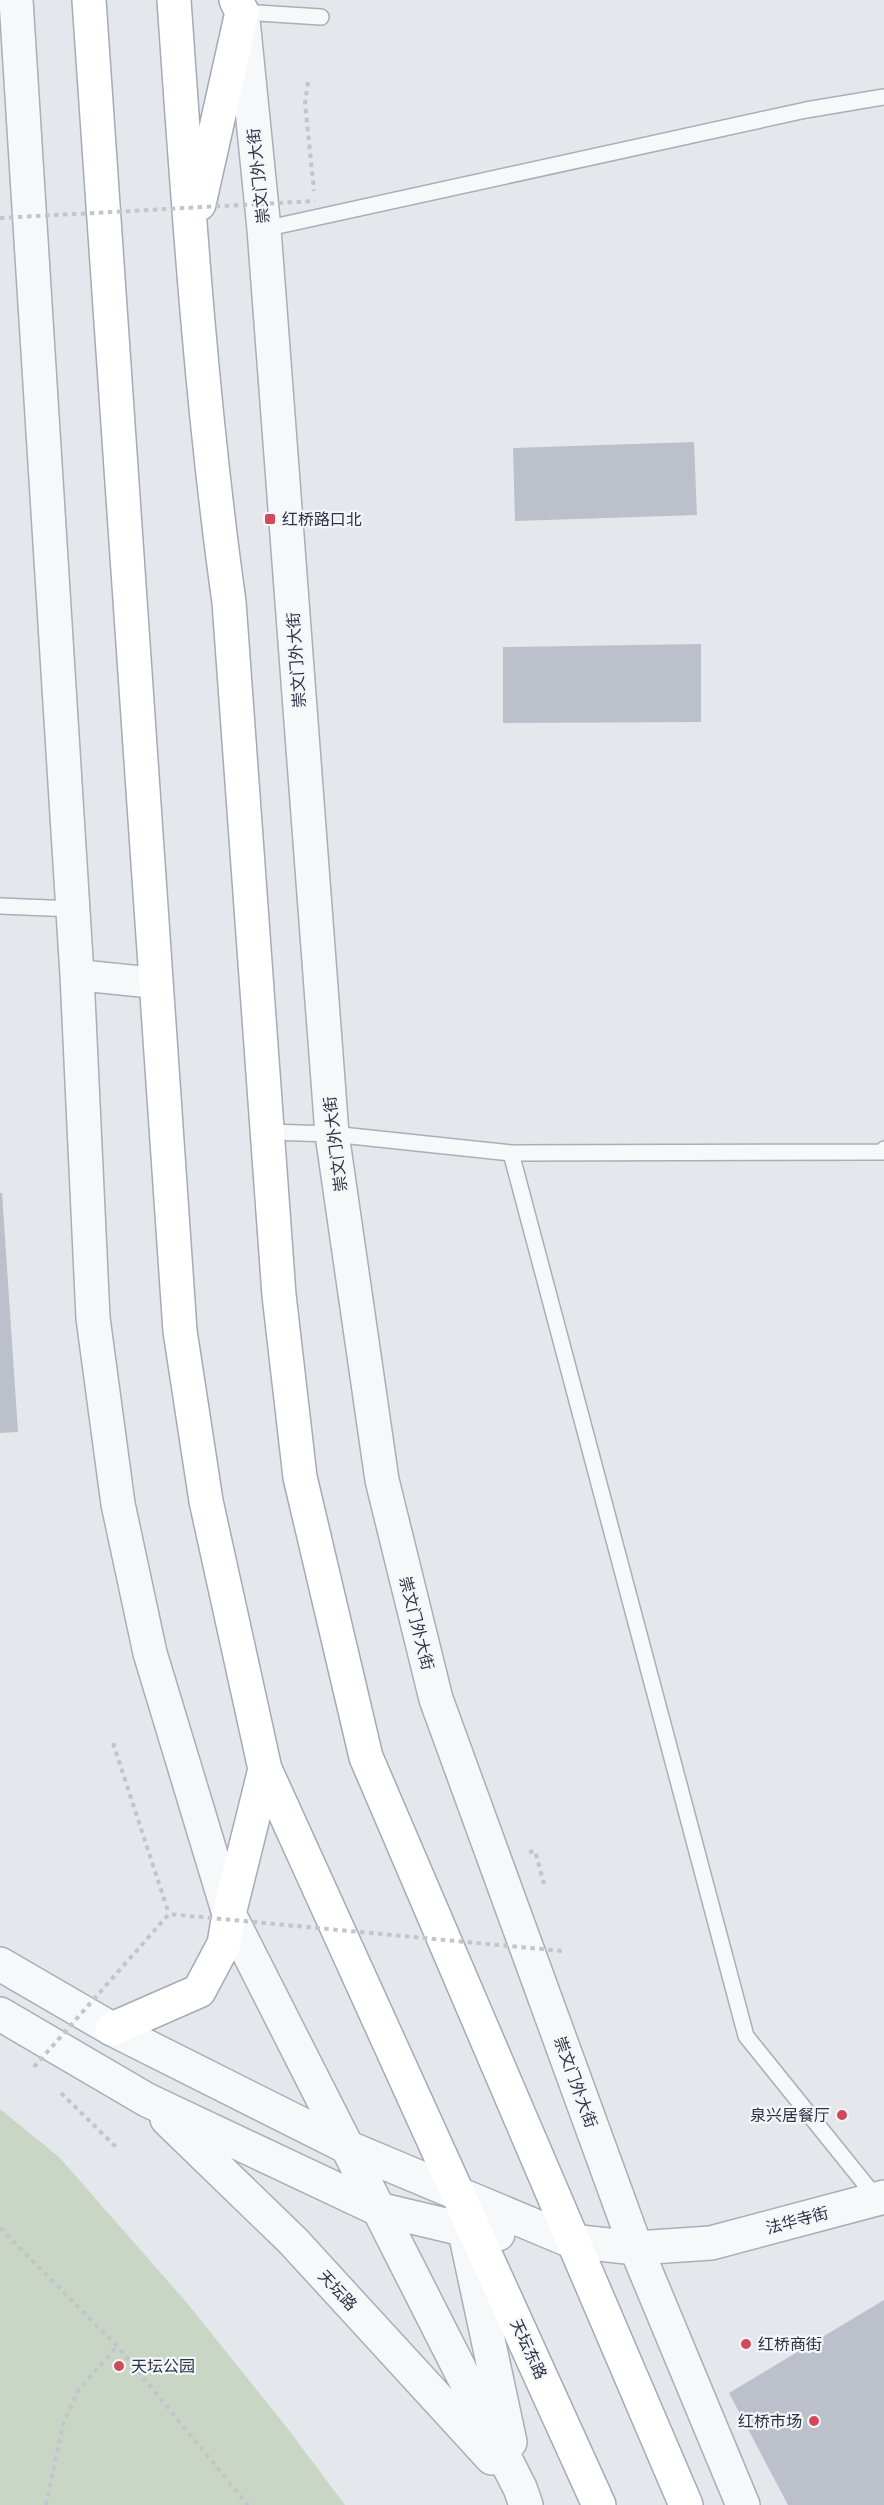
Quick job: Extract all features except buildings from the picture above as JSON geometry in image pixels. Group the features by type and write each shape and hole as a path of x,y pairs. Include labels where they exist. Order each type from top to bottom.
{"main road":[{"path":"89,0 180,1331 206,1501 265,1769 457,2194"},
{"path":"174,0 190,241 217,521 229,602 279,1295 300,1477 366,1757 571,2241 686,2505"},
{"path":"190,241 239,4"},
{"path":"112,2029 199,1991 224,1944 229,1914 265,1769"},
{"name":"天坛东路","path":"457,2194 470,2231 599,2505"}],"street":[{"path":"16,0 77,975 93,1318 118,1504 150,1653 229,1914 523,2497"},
{"name":"崇文门外大街","path":"239,4 264,229 332,1134 382,1480 436,1699 636,2248 744,2505"},
{"path":"77,975 156,983"},
{"path":"0,1964 112,2029 347,2147 571,2241"},
{"name":"天坛路","path":"0,2014 147,2100 378,2209 470,2231 636,2248"},
{"name":"天坛路","path":"147,2100 293,2241 523,2497"},
{"name":"法华寺街","path":"636,2248 711,2243 882,2203"},
{"path":"470,2231 523,2497"}],"lane":[{"path":"239,4 321,17"},
{"path":"264,229 806,110 884,97"},
{"path":"0,906 73,909"},
{"path":"268,1132 332,1134 511,1153 884,1152 884,1149"},
{"path":"511,1153 746,2036 882,2203"}],"path":[{"path":"0,218 315,201 305,103 308,82"},
{"path":"112,1743 169,1914"},
{"path":"169,1914 562,1951"},
{"path":"34,2067 169,1914"},
{"path":"26,2061 42,2075"},
{"path":"59,2091 116,2147"},
{"path":"0,2228 117,2346 248,2505"},
{"path":"46,2505 63,2424 78,2391 117,2346"}],"green space":[{"name":"天坛公园","path":"0,2109 59,2157 187,2303 288,2429 345,2505 0,2505"}],"place":[{"name":"红桥路口北","path":"270,519"},
{"name":"泉兴居餐厅","path":"842,2115"},
{"name":"红桥商街","path":"746,2344"},
{"name":"天坛公园","path":"119,2366"},
{"name":"红桥市场","path":"814,2421"}]}
